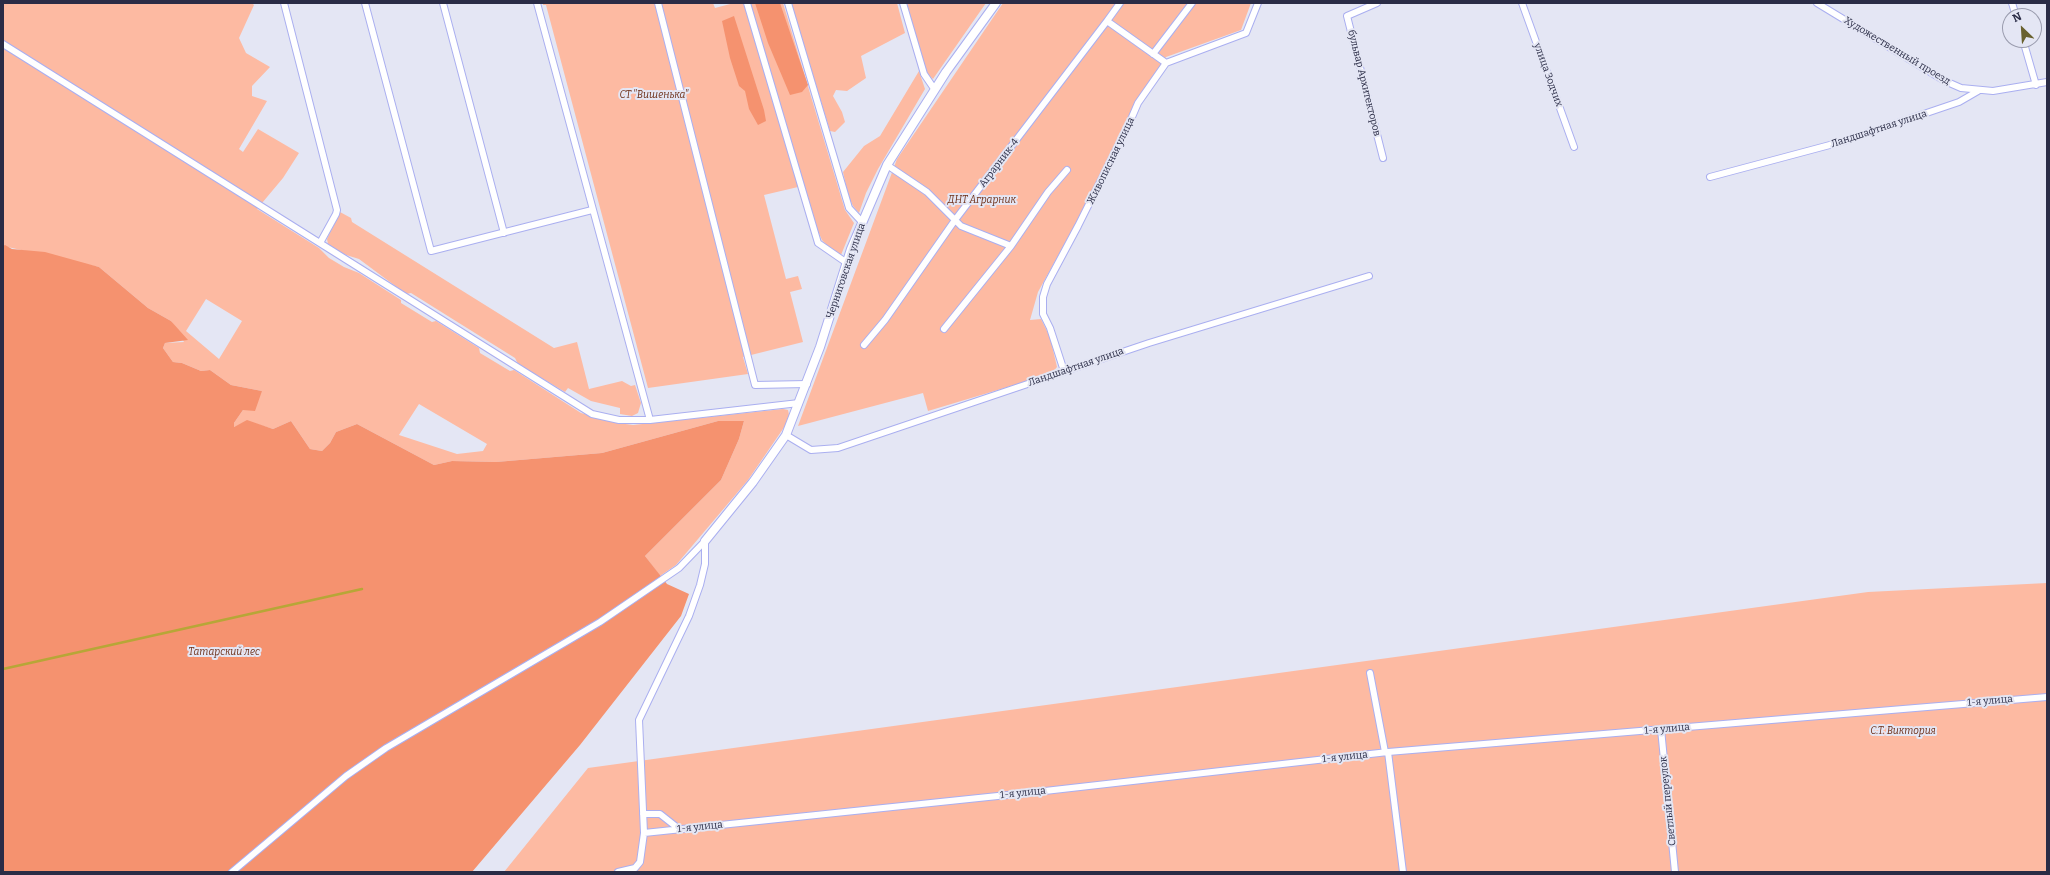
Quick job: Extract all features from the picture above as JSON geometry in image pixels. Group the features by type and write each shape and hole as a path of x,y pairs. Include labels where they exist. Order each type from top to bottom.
{"street":[{"path":"284,3 337,210 320,244"},
{"path":"365,3 431,251 592,210"},
{"path":"443,3 504,233"},
{"path":"537,3 650,420"},
{"path":"658,3 755,385 807,384"},
{"path":"747,3 818,243 847,263"},
{"path":"788,3 849,208 862,222"},
{"path":"903,3 924,74 935,90"},
{"name":"Черниговская улица","path":"705,541 753,482 786,435 807,384 862,222 887,165 935,90 996,3"},
{"name":"Аграрник-4","path":"864,345 885,320 954,220 1120,3"},
{"path":"1153,54 1192,3"},
{"path":"1107,21 1166,63 1246,33 1258,3"},
{"name":"бульвар Архитекторов","path":"1377,3 1347,16 1383,158"},
{"name":"улица Зодчих","path":"1522,3 1574,147"},
{"name":"Художественный проезд","path":"1818,3 1945,81 1961,88 1978,91"},
{"path":"3,44 592,414 619,420 650,420 800,403"},
{"path":"2025,48 2036,85"},
{"name":"Живописная улица","path":"1064,371 1050,328 1043,314 1043,297 1047,284 1109,165 1138,103 1166,63"},
{"name":"Ландшафтная улица","path":"1710,178 1841,142 1960,102 1978,91 1992,91 2047,82"},
{"path":"887,165 927,192 961,226 1011,246"},
{"path":"944,329 1011,246 1048,192 1067,170"},
{"name":"Ландшафтная улица","path":"786,435 811,450 838,448 1149,343 1369,276"},
{"path":"618,872 635,868 640,862 644,833 639,720 689,616 706,564 705,541"},
{"path":"232,872 346,776 392,744 600,622 679,568 705,541"},
{"path":"1370,673 1387,752 1403,872"},
{"name":"1-я улица","path":"644,833 1036,792 1387,752 2047,697"},
{"name":"Светлый переулок","path":"1661,729 1675,872"},
{"path":"643,814 660,814 679,829"}],"green space":[{"path":"3,3 252,3 254,5 239,38 246,53 270,67 252,86 252,96 267,101 239,149 243,152 258,129 299,153 283,178 257,209 319,248 329,258 344,267 359,273 401,300 401,303 432,322 436,321 479,348 480,353 510,371 514,370 581,413 618,423 633,425 783,409 788,410 789,415 787,423 748,480 676,565 660,576 645,556 721,480 739,439 744,421 718,421 602,453 496,462 452,461 434,465 357,424 336,432 330,443 322,451 310,449 291,421 273,429 247,421 234,427 234,423 243,410 262,391 231,385 210,370 201,371 182,363 173,362 163,348 165,343 184,342 171,321 148,308 99,267 3,246","holes":["206,299 242,321 219,359 186,331","419,404 487,444 483,451 457,454 399,435"]},
{"name":"СТ \"Вишенька\"","path":"543,3 713,3 715,8 734,3 745,3 798,187 764,195 786,279 798,276 802,289 790,292 803,342 743,357 748,374 648,388 546,5 543,5"},
{"path":"750,3 783,3 845,210 854,223 841,255 829,248 822,240 816,227"},
{"path":"755,3 780,3 808,85 802,92 790,95 768,43"},
{"path":"791,3 897,3 905,33 861,56 866,78 847,91 836,90 833,96 842,112 845,122 835,132 830,131"},
{"path":"906,3 986,3 933,79 926,73"},
{"name":"ДНТ Аграрник","path":"1003,3 1251,3 1241,30 1166,57 1130,113 1092,194 1038,292 1030,320 1041,319 1050,337 1057,367 1051,374 928,411 923,393 798,426 897,159"},
{"path":"734,16 764,110 766,121 758,125 749,109 745,91 739,86 730,58 722,21"},
{"path":"919,71 925,89 878,169 866,193 859,213 853,206 848,195 843,172 864,146 880,136"},
{"path":"340,212 351,218 352,222 554,348 577,342 589,389 622,381 631,386 635,385 641,403 638,413 632,416 620,414 620,408 591,401 568,388 565,392 518,364 515,358 411,293 406,294 359,259 343,254 328,244 327,239"},
{"name":"Татарский лес","path":"5,245 12,249 45,252 99,267 148,308 171,321 188,340 165,343 163,348 173,362 182,363 201,371 210,370 231,385 262,391 255,411 243,410 234,423 234,427 247,420 273,429 291,421 310,449 322,451 330,443 336,432 357,424 434,465 452,461 496,462 602,453 718,421 744,421 739,439 721,480 645,556 667,584 689,594 681,616 580,745 472,872 3,872 3,246"},
{"name":"С.Т. Виктория","path":"2047,583 2047,872 504,872 588,768 1868,592"}],"waterway":[{"path":"3,669 362,589"}]}
